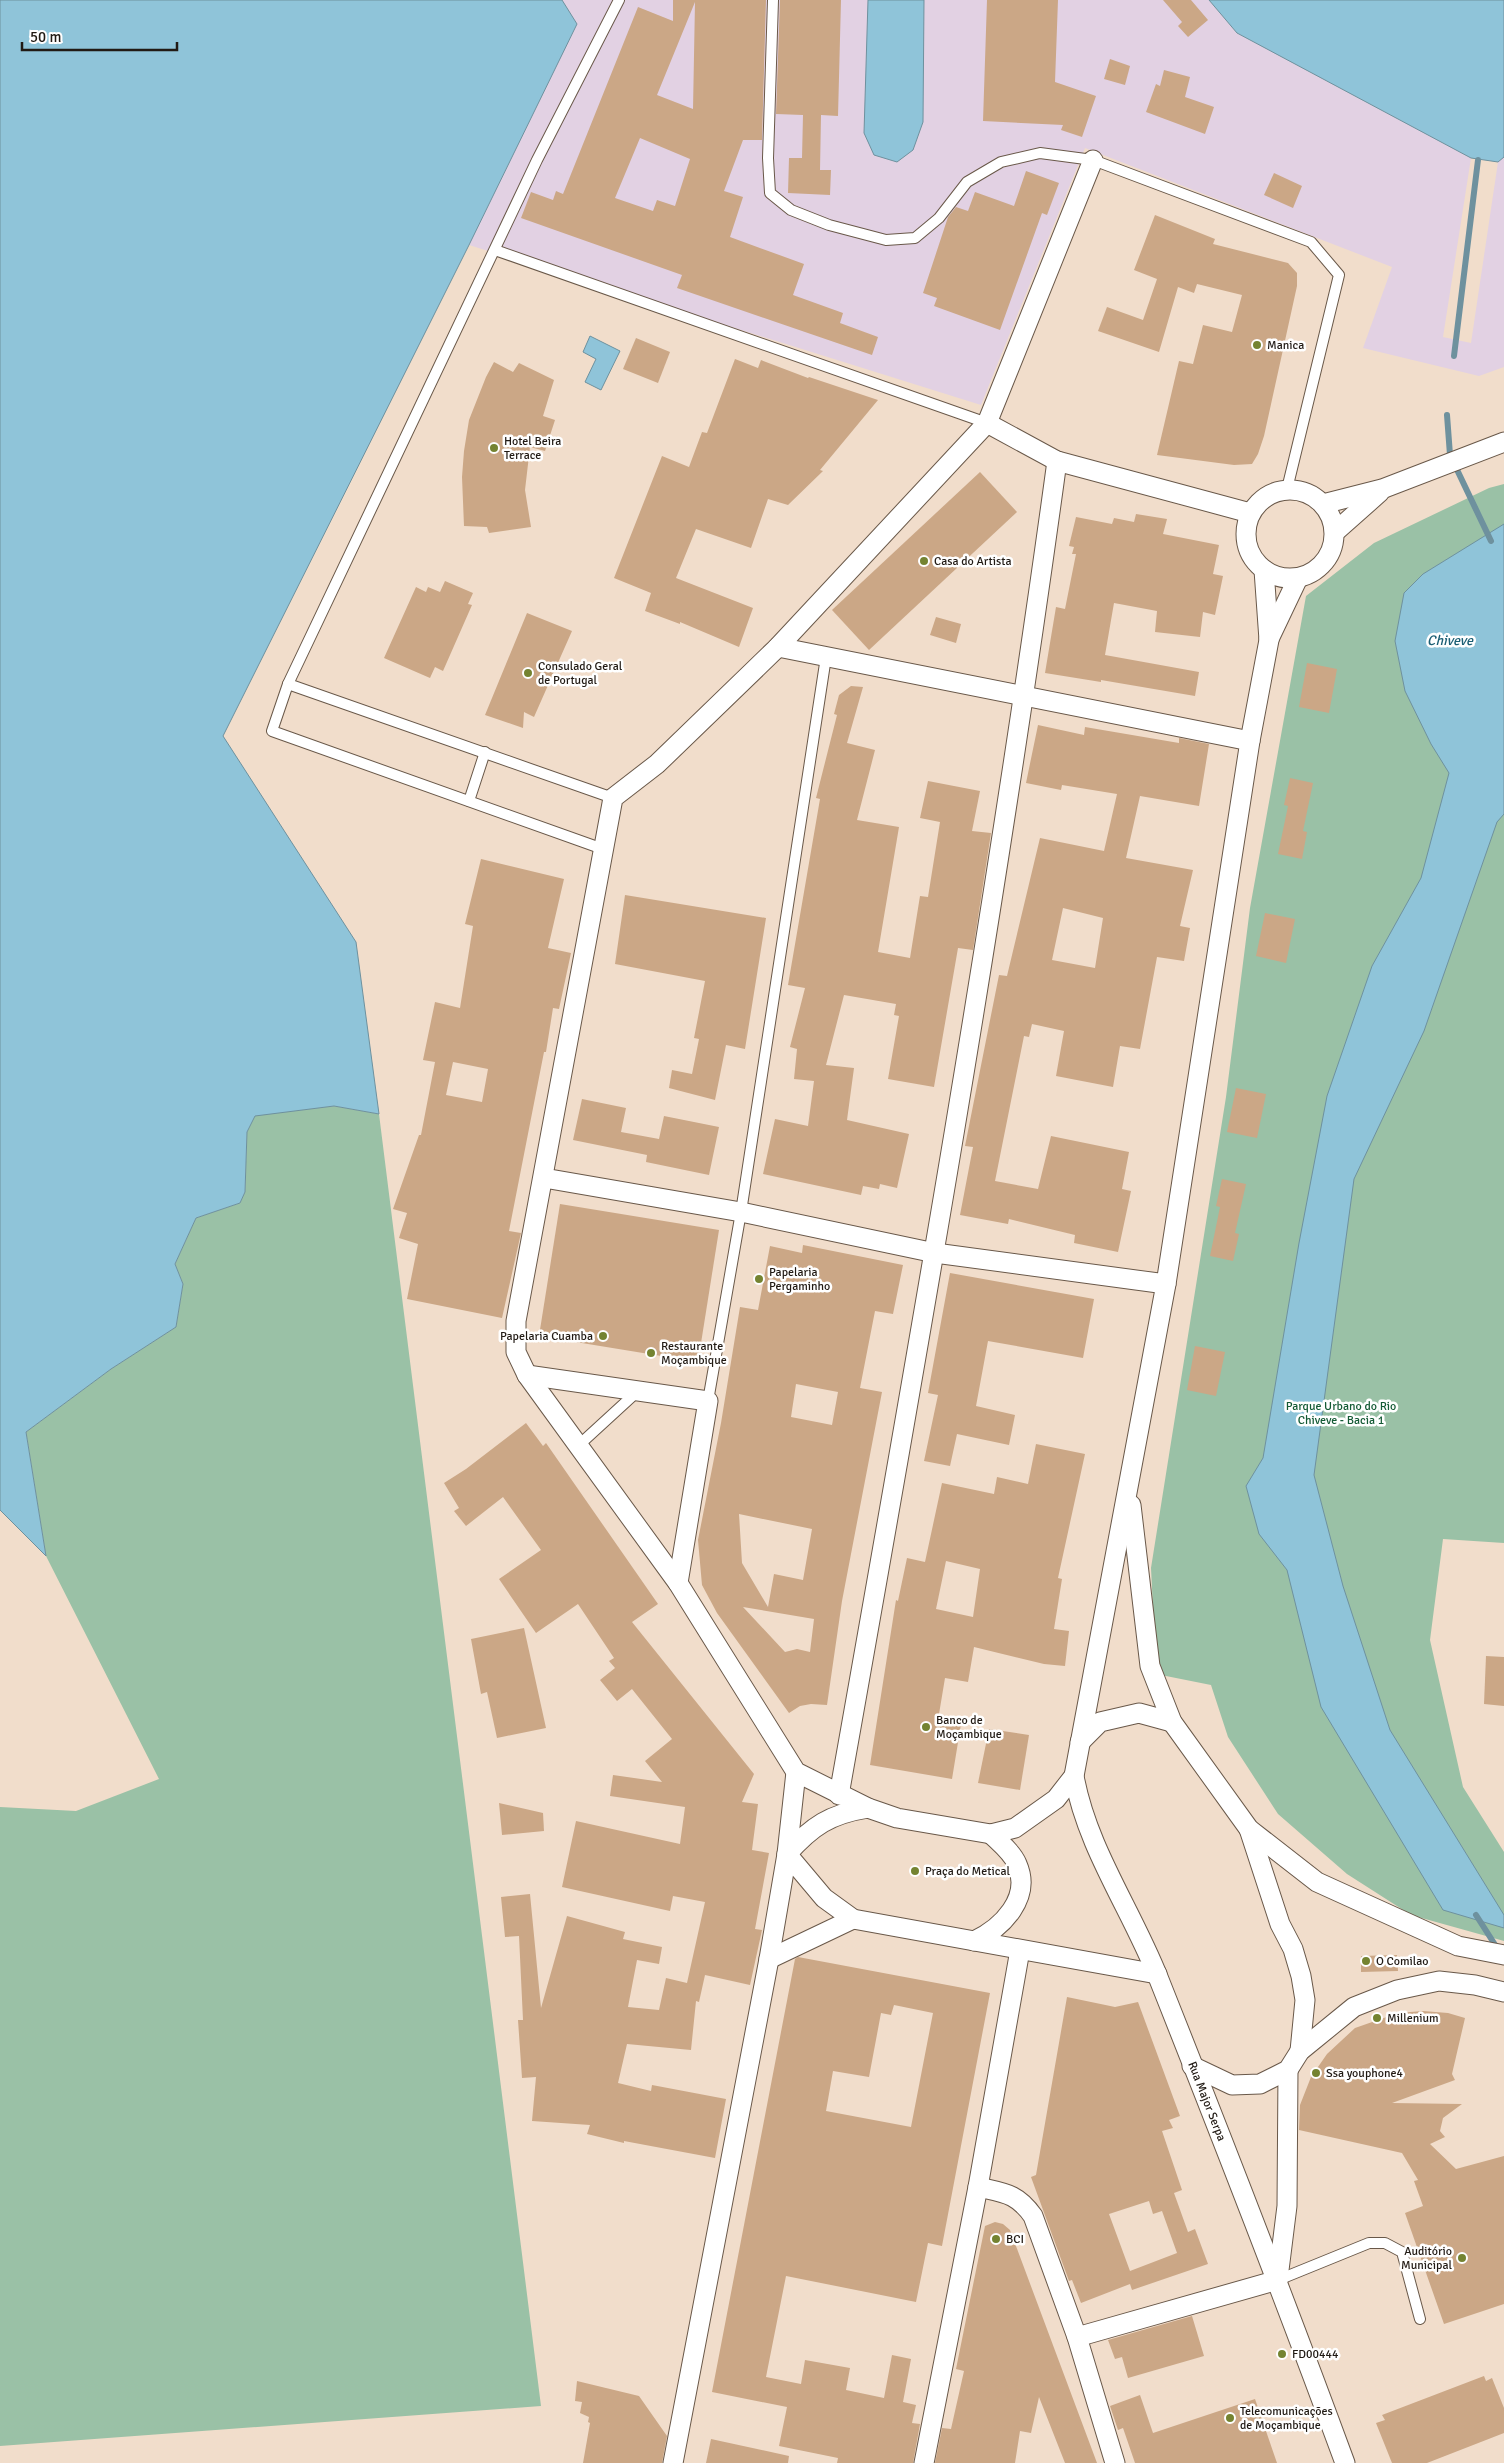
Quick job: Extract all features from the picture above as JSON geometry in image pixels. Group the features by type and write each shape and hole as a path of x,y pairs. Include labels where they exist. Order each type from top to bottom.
{"street":[{"path":"1074,1776 1056,1799 1015,1828 991,1834 907,1820 868,1808 796,1772 678,1583 527,1375 516,1352 516,1321 613,798 657,764 778,647 987,423 1093,160"},
{"path":"987,423 1057,461 1250,513"},
{"path":"1323,504 1382,489 1498,444"},
{"path":"839,1795 935,1253 1025,696 1057,461"},
{"path":"1287,489 1307,492 1323,504 1332,517 1335,532 1333,548 1325,562 1318,570 1298,578 1280,578 1264,570 1250,554 1245,534 1250,513 1259,501 1272,493 1287,489"},
{"path":"1335,532 1382,489"},
{"path":"1264,570 1268,640"},
{"path":"1268,640 1298,578"},
{"name":"Rua Major Serpa","path":"1268,640 1250,740 1166,1284 1074,1776 1079,1805 1097,1850 1157,1974 1278,2280 1345,2463"},
{"path":"778,647 1250,740"},
{"path":"544,1178 741,1212 935,1253 1166,1284"},
{"path":"527,1375 708,1401 678,1583"},
{"path":"1129,1487 1150,1666 1172,1722 1249,1829 1317,1882 1458,1946 1504,1955"},
{"path":"1080,1742 1100,1722 1139,1713 1172,1722"},
{"path":"673,2463 769,1959 787,1854 796,1772"},
{"path":"787,1854 817,1825 835,1816 868,1808"},
{"path":"1249,1829 1280,1924 1293,1949 1300,1976 1305,2000 1300,2051"},
{"path":"974,1942 990,1934 1010,1915 1018,1899 1020,1881 1017,1864 991,1834"},
{"path":"787,1854 824,1898 853,1919 1157,1974"},
{"path":"769,1959 853,1919"},
{"path":"924,2463 978,2187 1020,1950"},
{"path":"1192,2066 1232,2085 1260,2084 1288,2070 1300,2051 1354,2008 1397,1990 1439,1981 1475,1985 1504,1992"},
{"path":"1077,2337 1278,2280 1287,2206 1288,2070"},
{"path":"978,2187 1010,2194 1024,2202 1033,2216 1077,2337 1115,2463"}],"lane":[{"path":"604,849 272,731 288,684 537,160 619,0"},
{"path":"773,0 768,158 770,194 791,210 829,225 886,240 915,238 939,218 967,182 1001,162 1040,153 1093,160 1311,242 1339,275 1287,489"},
{"path":"495,250 987,423"},
{"path":"708,1401 741,1212 826,657"},
{"path":"288,684 613,798"},
{"path":"469,801 485,752"},
{"path":"578,1445 639,1390"},
{"path":"1278,2280 1370,2243 1385,2243 1402,2252 1420,2320"}],"shaded area":[{"path":"562,0 1209,0 1237,33 1471,158 1443,337 1471,343 1498,162 1504,157 1504,367 1479,376 1363,348 1392,267 1085,148 981,405 469,245 576,24"}],"green space":[{"name":"Parque Urbano do Rio Chiveve - Bacia 1","path":"1504,484 1504,1543 1443,1539 1430,1640 1463,1787 1504,1852 1504,1941 1411,1915 1347,1874 1278,1814 1228,1737 1211,1685 1161,1675 1155,1648 1151,1568 1226,1097 1250,908 1306,596 1374,543 1489,488"},
{"path":"334,1106 379,1114 541,2406 0,2446 0,1807 76,1811 159,1779 46,1556 26,1432 111,1369 176,1327 183,1284 175,1264 196,1218 240,1203 245,1192 247,1132 255,1115"}],"water":[{"path":"0,0 562,0 577,24 469,245 223,736 356,942 379,1114 334,1106 255,1116 247,1132 245,1192 240,1203 196,1218 175,1264 183,1284 176,1327 111,1369 26,1432 46,1556 0,1510"},
{"path":"868,0 924,0 923,122 913,150 897,162 874,155 864,133"},
{"path":"1209,0 1504,0 1504,157 1498,162 1471,158 1237,33"},
{"path":"590,336 620,351 601,390 585,382 596,359 583,352"},
{"name":"Chiveve","path":"1504,524 1504,814 1497,822 1424,1031 1354,1179 1314,1475 1343,1586 1390,1730 1504,1915 1504,1928 1443,1910 1321,1707 1287,1570 1259,1534 1246,1486 1263,1458 1299,1243 1327,1096 1372,966 1421,878 1449,773 1431,744 1405,691 1395,641 1404,593 1423,574"}],"building":[{"path":"673,0 766,0 762,140 743,140 724,191 743,197 730,237 804,264 793,295 843,313 840,323 878,337 872,355 677,288 682,275 521,218 531,192 553,200 556,191 563,194 638,7 673,21","holes":["695,2 693,109 657,95","640,138 690,159 675,206 657,200 653,211 615,198"]},
{"path":"780,0 841,0 838,116 821,115 820,170 831,170 830,195 788,193 789,158 802,158 803,115 776,114"},
{"path":"987,0 1058,0 1055,82 1096,96 1082,137 1061,130 1063,125 983,121"},
{"path":"1163,0 1191,0 1208,20 1188,37 1178,26 1182,22"},
{"path":"1110,59 1130,66 1125,85 1104,79"},
{"path":"1164,70 1190,77 1185,97 1214,107 1205,134 1146,112 1156,84 1160,86"},
{"path":"1026,171 1059,183 1047,215 1042,213 1000,330 934,306 937,298 923,293 948,217 956,207 968,211 975,192 1014,206"},
{"path":"1274,173 1302,186 1293,208 1264,195"},
{"name":"Manica","path":"1155,215 1215,239 1213,244 1288,263 1297,273 1297,286 1264,436 1258,454 1252,464 1234,465 1157,455 1179,361 1193,364 1203,325 1232,332 1242,295 1197,284 1194,293 1178,287 1159,352 1098,331 1107,307 1143,320 1157,279 1134,270"},
{"path":"636,338 670,352 658,383 623,369"},
{"path":"735,359 758,368 761,360 808,378 878,400 820,470 823,471 788,505 768,499 751,548 696,529 676,578 753,608 739,647 680,622 680,624 645,611 651,593 614,578 662,456 689,467 702,432 707,433"},
{"name":"Hotel Beira Terrace","path":"494,362 513,372 519,363 554,380 543,416 555,420 545,451 530,447 525,490 531,527 489,533 487,527 464,526 462,477 469,420"},
{"name":"Casa do Artista","path":"980,472 1017,512 869,650 832,610"},
{"path":"1136,514 1167,519 1163,534 1219,545 1213,574 1223,576 1215,615 1203,612 1200,637 1155,632 1157,611 1114,603 1105,655 1199,672 1195,696 1101,680 1101,682 1045,673 1056,607 1065,609 1076,554 1072,554 1074,547 1069,546 1076,517 1112,524 1114,518 1134,522"},
{"path":"445,581 473,593 468,604 472,605 443,671 435,667 430,678 384,658 416,587 426,592 428,587 440,592"},
{"name":"Consulado Geral de Portugal","path":"527,613 572,631 534,717 524,712 523,728 485,715"},
{"path":"936,617 961,624 956,643 930,635"},
{"path":"1307,663 1337,669 1329,713 1299,707"},
{"path":"851,686 863,687 847,743 875,750 857,820 899,827 878,952 910,958 920,896 928,897 940,822 920,818 928,781 980,791 972,831 991,833 973,950 958,948 934,1087 888,1079 899,1016 894,1015 896,1004 844,995 826,1065 854,1068 847,1120 909,1134 897,1188 880,1184 879,1189 863,1186 861,1195 763,1174 775,1119 808,1126 814,1081 794,1079 797,1049 790,1047 805,988 788,985 820,799 816,798 837,715 834,714 839,695"},
{"path":"1038,725 1084,735 1085,727 1179,743 1179,738 1209,744 1199,806 1140,796 1126,858 1193,870 1180,926 1190,928 1184,961 1157,957 1140,1049 1120,1046 1113,1087 1056,1076 1064,1031 1032,1024 1029,1037 1024,1036 995,1181 1038,1189 1051,1136 1129,1152 1122,1189 1131,1191 1118,1252 1074,1243 1075,1235 1009,1219 1008,1224 960,1215 973,1147 965,1146 999,975 1007,976 1040,838 1104,851 1117,794 1062,785 1061,790 1026,783","holes":["1063,908 1103,918 1095,968 1052,960"]},
{"path":"1290,778 1313,783 1303,831 1307,832 1302,859 1278,854 1288,806 1284,805"},
{"path":"481,859 564,879 548,948 571,953 559,1009 553,1008 546,1052 544,1052 509,1231 521,1233 502,1318 407,1299 418,1244 399,1238 407,1213 393,1209 419,1135 421,1135 435,1062 423,1060 435,1002 460,1008 473,926 465,924","holes":["453,1062 488,1069 482,1102 446,1095"]},
{"path":"625,895 766,918 745,1049 726,1045 715,1100 669,1088 672,1070 692,1074 699,1039 694,1038 705,981 615,964"},
{"path":"1265,913 1295,919 1286,963 1256,956"},
{"path":"1236,1088 1266,1094 1257,1138 1227,1132"},
{"path":"582,1099 626,1108 621,1132 659,1139 664,1116 719,1127 709,1175 646,1162 647,1155 573,1140"},
{"path":"1222,1179 1246,1184 1235,1233 1239,1234 1233,1261 1210,1256 1220,1207 1216,1206"},
{"path":"560,1204 719,1230 698,1362 539,1336"},
{"path":"803,1245 903,1265 893,1314 875,1311 860,1388 882,1392 842,1601 827,1705 811,1704 800,1706 789,1713 717,1613 702,1585 698,1540 721,1423 740,1307 758,1310 770,1246 802,1253","holes":["796,1384 838,1392 832,1425 791,1417","739,1514 812,1529 803,1580 774,1574 768,1607 742,1563","743,1607 814,1619 810,1652 797,1649 785,1652"]},
{"path":"950,1273 1094,1299 1083,1358 988,1341 976,1406 1015,1415 1009,1445 957,1434 950,1466 924,1461 938,1395 928,1393"},
{"path":"1195,1346 1225,1352 1216,1396 1187,1390"},
{"path":"526,1423 543,1446 546,1443 658,1604 632,1622 754,1774 742,1802 758,1804 752,1850 769,1853 755,1929 762,1930 750,1985 705,1975 699,2002 696,2001 691,2050 627,2044 618,2083 651,2091 652,2085 726,2099 715,2158 624,2141 624,2143 587,2134 590,2125 532,2121 536,2077 522,2078 518,2020 523,2020 519,1936 505,1937 501,1897 530,1894 541,2008 567,1916 625,1932 623,1939 662,1947 659,1964 637,1960 628,2007 659,2010 666,1978 687,1983 705,1902 673,1896 670,1911 562,1887 576,1821 680,1844 685,1807 610,1796 613,1775 662,1782 645,1761 672,1739 632,1689 617,1701 600,1680 615,1668 609,1661 614,1658 578,1604 536,1633 499,1579 541,1550 503,1497 466,1526 454,1511 459,1508 444,1483 466,1469"},
{"path":"1036,1444 1085,1454 1058,1578 1062,1579 1054,1629 1069,1631 1065,1666 1044,1664 974,1647 968,1682 945,1678 938,1720 961,1724 952,1779 870,1765 896,1600 898,1601 907,1558 925,1562 942,1483 994,1494 997,1477 1028,1484","holes":["946,1561 980,1569 973,1617 936,1609"]},
{"path":"524,1628 546,1728 497,1738 487,1692 481,1694 471,1639"},
{"path":"1486,1656 1504,1657 1504,1706 1484,1704"},
{"path":"989,1729 1029,1735 1020,1790 978,1783"},
{"path":"499,1803 543,1813 544,1831 502,1835"},
{"path":"1397,1955 1398,1971 1361,1972 1361,1956"},
{"path":"798,1957 990,1993 942,2246 928,2243 916,2302 786,2276 766,2377 801,2384 805,2360 850,2368 846,2390 884,2398 892,2355 911,2359 903,2402 916,2405 912,2423 920,2424 913,2463 837,2463 838,2458 779,2446 787,2407 712,2392 795,1959","holes":["894,2005 933,2013 911,2127 826,2111 833,2071 869,2077 881,2013 891,2015"]},
{"path":"1067,1997 1115,2007 1138,2002 1180,2116 1169,2120 1173,2128 1162,2131 1182,2190 1174,2193 1188,2232 1195,2229 1208,2264 1132,2290 1130,2284 1081,2303 1072,2280 1069,2281 1031,2177 1036,2175","holes":["1149,2201 1153,2214 1162,2211 1177,2253 1130,2271 1109,2214"]},
{"path":"1423,2011 1448,2013 1465,2018 1452,2074 1455,2080 1392,2103 1462,2104 1443,2118 1440,2131 1445,2137 1430,2144 1456,2169 1504,2156 1504,2304 1444,2324 1405,2213 1423,2206 1414,2181 1418,2180 1402,2153 1299,2130 1300,2105 1311,2077 1327,2054 1355,2028 1398,2013"},
{"path":"995,2222 1003,2224 1010,2230 1097,2463 1065,2463 1039,2397 1031,2433 1020,2431 1015,2463 935,2463 942,2428 951,2429 964,2371 956,2369 985,2226"},
{"path":"1192,2316 1204,2356 1128,2378 1122,2357 1115,2359 1108,2340"},
{"path":"1484,2376 1486,2381 1492,2378 1504,2408 1504,2433 1427,2463 1392,2463 1376,2423 1385,2420 1382,2415"},
{"path":"577,2381 639,2396 667,2436 662,2463 583,2463 590,2423 588,2422 589,2417 580,2413 582,2402 575,2401"},
{"name":"Telecomunicações de Moçambique","path":"1140,2395 1153,2433 1255,2399 1277,2463 1135,2463 1123,2428 1118,2430 1110,2406"},
{"path":"711,2439 789,2456 788,2463 706,2463"}],"waterway":[{"path":"1454,356 1478,160"},
{"path":"1447,415 1450,455 1491,541"},
{"path":"1476,1915 1499,1951"}],"place":[{"name":"Manica","path":"1257,345"},
{"name":"Hotel Beira Terrace","path":"494,448"},
{"name":"Casa do Artista","path":"924,561"},
{"name":"Consulado Geral de Portugal","path":"528,673"},
{"name":"Papelaria Pergaminho","path":"759,1279"},
{"name":"Papelaria Cuamba","path":"603,1336"},
{"name":"Restaurante Moçambique","path":"651,1353"},
{"name":"Banco de Moçambique","path":"926,1727"},
{"name":"Praça do Metical","path":"915,1871"},
{"name":"O Comilao","path":"1366,1961"},
{"name":"Millenium","path":"1377,2018"},
{"name":"Ssa youphone4","path":"1316,2073"},
{"name":"BCI","path":"996,2239"},
{"name":"Auditório Municipal","path":"1462,2258"},
{"name":"FD00444","path":"1282,2354"},
{"name":"Telecomunicações de Moçambique","path":"1230,2418"}]}
